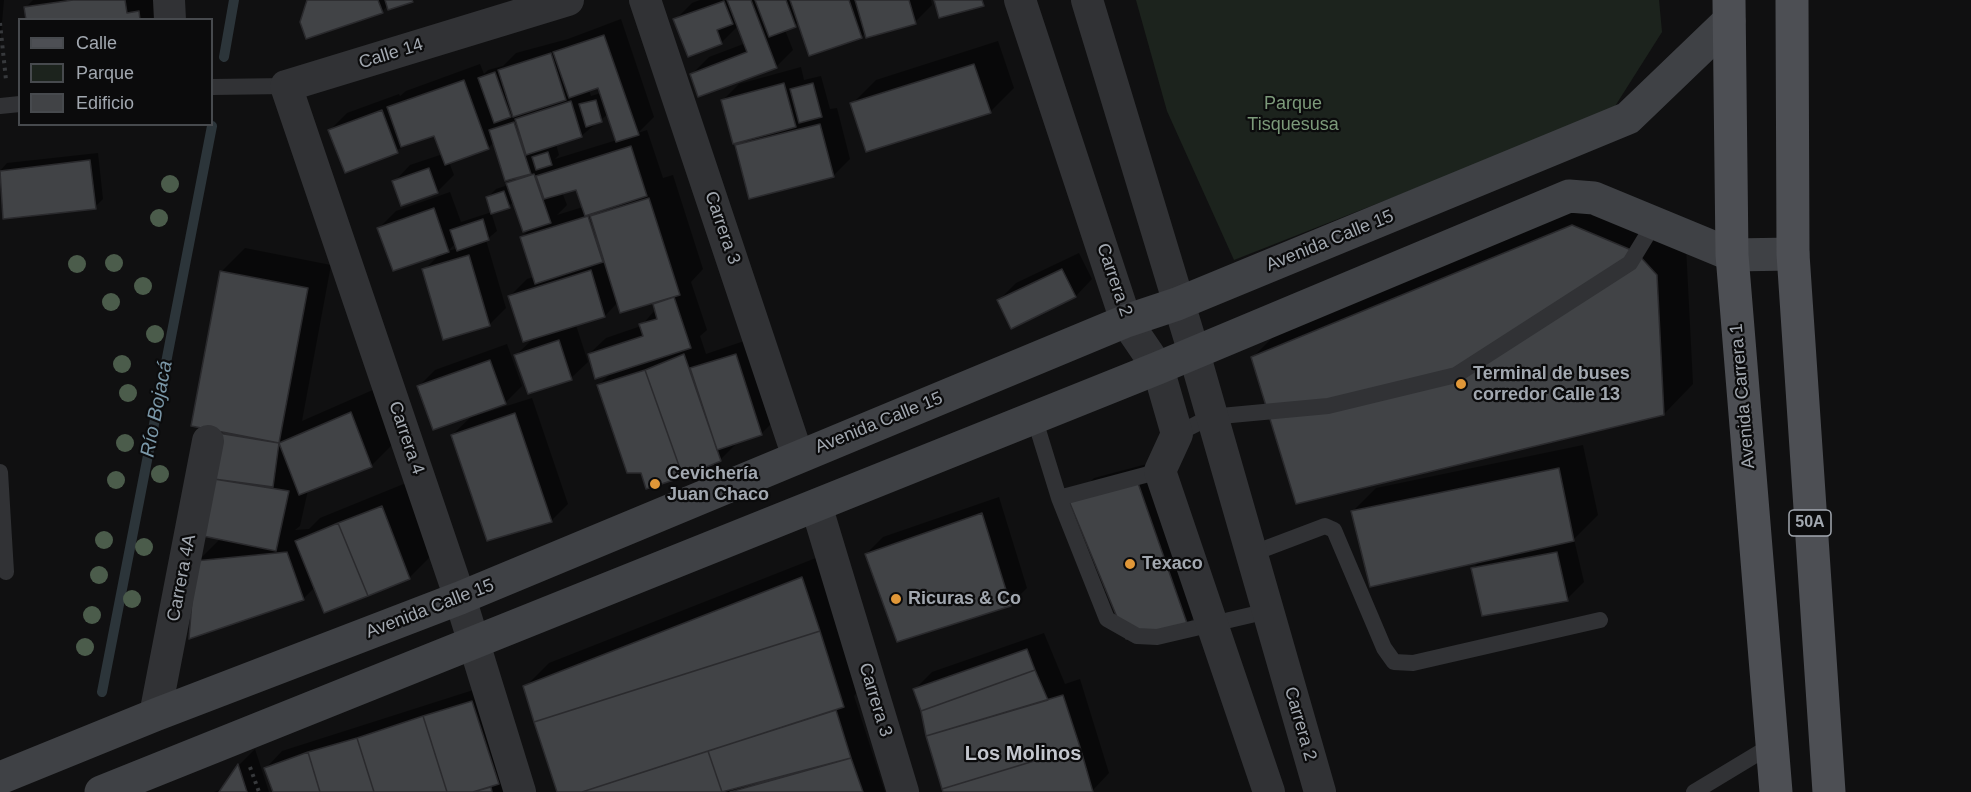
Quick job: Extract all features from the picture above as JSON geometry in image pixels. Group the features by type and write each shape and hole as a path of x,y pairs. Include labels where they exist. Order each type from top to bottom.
{"main road":[{"name":"50A","path":"1792,0 1793,254 1829,792"},
{"name":"Avenida Calle 15","path":"0,778 140,721 460,598 1126,321 1177,304 1628,118 1729,11"},
{"name":"Avenida Carrera 1","path":"1729,11 1732,255 1776,792"},
{"path":"124,786 473,642 1158,368 1569,196 1594,198 1732,255 1793,254"}],"street":[{"path":"169,0 170,18"},
{"name":"Calle 14","path":"286,86 568,0"},
{"name":"Carrera 3","path":"645,0 798,457"},
{"name":"Carrera 2","path":"1020,0 1126,321 1158,368 1177,434"},
{"name":"Carrera 2","path":"1087,0 1177,304 1194,353 1210,417 1320,792"},
{"name":"Carrera 4","path":"286,86 460,598 520,792"},
{"path":"1177,434 1160,471 1210,625 1269,792"},
{"name":"Carrera 4A","path":"140,721 208,441"},
{"name":"Carrera 3","path":"816,505 903,792"}],"lane":[{"name":"Calle 14","path":"213,87 286,86"},
{"path":"1177,434 1210,417 1328,406 1456,375 1630,263 1655,222"},
{"path":"1034,417 1059,498 1107,619 1137,636 1157,637 1268,611"},
{"path":"1059,498 1160,471"},
{"path":"0,472 6,572"},
{"path":"1251,554 1325,526 1334,531 1383,648 1394,662 1413,663 1600,620"},
{"path":"1694,792 1772,745"}],"path":[{"path":"0,23 9,105"}],"green space":[{"name":"Parque Tisquesusa","path":"1136,0 1659,0 1662,32 1612,111 1234,260 1167,111"}],"building":[{"path":"73,0 125,0 127,13 139,11 140,18 26,18 24,7"},
{"path":"307,0 378,0 383,13 306,39 300,22"},
{"path":"385,0 412,0 413,2 388,10"},
{"path":"727,0 751,0 777,68 698,97 690,74 747,52"},
{"path":"755,0 786,0 796,27 769,37"},
{"path":"790,0 849,0 862,38 809,56"},
{"path":"855,0 909,0 916,24 866,38"},
{"path":"934,0 982,0 984,6 939,18"},
{"path":"724,1 733,24 717,30 722,44 688,57 673,19"},
{"path":"604,35 639,135 616,142 598,88 569,98 553,52"},
{"path":"551,53 566,100 513,117 498,70"},
{"path":"974,64 991,113 866,152 850,103"},
{"path":"495,72 511,117 494,123 478,78"},
{"path":"464,80 489,149 445,165 434,136 401,147 387,107"},
{"path":"784,83 796,127 733,144 721,100"},
{"path":"813,83 822,117 799,123 790,89"},
{"path":"596,100 602,122 586,127 579,104"},
{"path":"571,101 582,137 526,155 515,119"},
{"path":"382,110 398,153 345,173 328,130"},
{"path":"514,122 531,174 505,181 489,130"},
{"path":"820,124 834,177 749,199 735,145"},
{"path":"631,146 647,196 585,216 576,190 544,199 536,176"},
{"path":"548,152 552,165 536,170 532,157"},
{"path":"90,160 96,209 3,219 0,171"},
{"path":"429,168 438,193 401,206 392,181"},
{"path":"534,174 551,223 523,232 506,183"},
{"path":"504,191 510,208 491,214 486,197"},
{"path":"649,198 680,295 620,313 590,216"},
{"path":"434,208 449,252 393,271 377,228"},
{"path":"588,216 603,262 535,284 520,237"},
{"path":"483,219 489,240 457,251 450,230"},
{"name":"Terminal de buses corredor Calle 13","path":"1572,225 1636,252 1657,275 1664,415 1296,504 1251,357"},
{"path":"469,255 490,326 443,340 422,269"},
{"path":"1062,269 1076,297 1011,329 997,300"},
{"path":"591,270 605,317 523,342 508,296"},
{"path":"220,271 308,288 279,443 191,426"},
{"path":"674,297 691,348 595,379 588,354 643,336 639,324 657,319 653,304"},
{"path":"559,340 572,380 528,394 514,355"},
{"path":"684,354 721,461 683,477 645,370"},
{"path":"736,354 762,435 717,450 690,368"},
{"path":"490,360 506,404 433,430 417,386"},
{"path":"645,370 683,477 646,489 641,473 627,473 597,385"},
{"path":"351,412 372,467 299,495 279,443"},
{"path":"515,413 552,522 487,541 451,435"},
{"path":"218,433 279,443 273,487 214,479"},
{"path":"1559,468 1574,541 1370,587 1351,511"},
{"path":"214,479 289,491 276,551 203,536"},
{"name":"Texaco","path":"1138,483 1188,626 1126,639 1069,501"},
{"path":"382,506 410,579 368,596 338,523"},
{"path":"982,513 1011,606 897,642 865,554"},
{"path":"338,523 368,596 324,613 295,541"},
{"path":"287,552 304,600 189,639 195,561"},
{"path":"1557,552 1568,601 1482,616 1471,568"},
{"path":"802,577 820,631 534,722 523,686"},
{"path":"820,631 844,707 582,792 557,792 534,722"},
{"path":"1027,649 1035,670 921,711 913,689"},
{"path":"1035,670 1048,700 926,736 921,711"},
{"path":"1063,695 1080,747 942,789 926,736"},
{"path":"472,701 499,784 473,792 447,792 423,716"},
{"path":"836,710 851,758 722,792 708,751"},
{"path":"423,716 447,792 374,792 357,738"},
{"path":"357,738 374,792 320,792 308,752"},
{"path":"1080,747 1093,792 943,792 942,789"},
{"path":"708,751 722,792 582,792"},
{"path":"308,752 320,792 273,792 264,768"},
{"path":"851,758 863,792 730,792"},
{"path":"238,764 247,792 219,792 223,786"},
{"path":"491,787 492,792 473,792"}],"waterway":[{"name":"Río Bojacá","path":"224,57 234,0"},
{"name":"Río Bojacá","path":"102,692 212,126"}],"place":[{"name":"Terminal de buses corredor Calle 13","path":"1461,384"},
{"name":"Cevichería Juan Chaco","path":"655,484"},
{"name":"Texaco","path":"1130,564"},
{"name":"Ricuras & Co","path":"896,599"}],"district":[{"name":"Los Molinos","path":"1023,754"}]}
